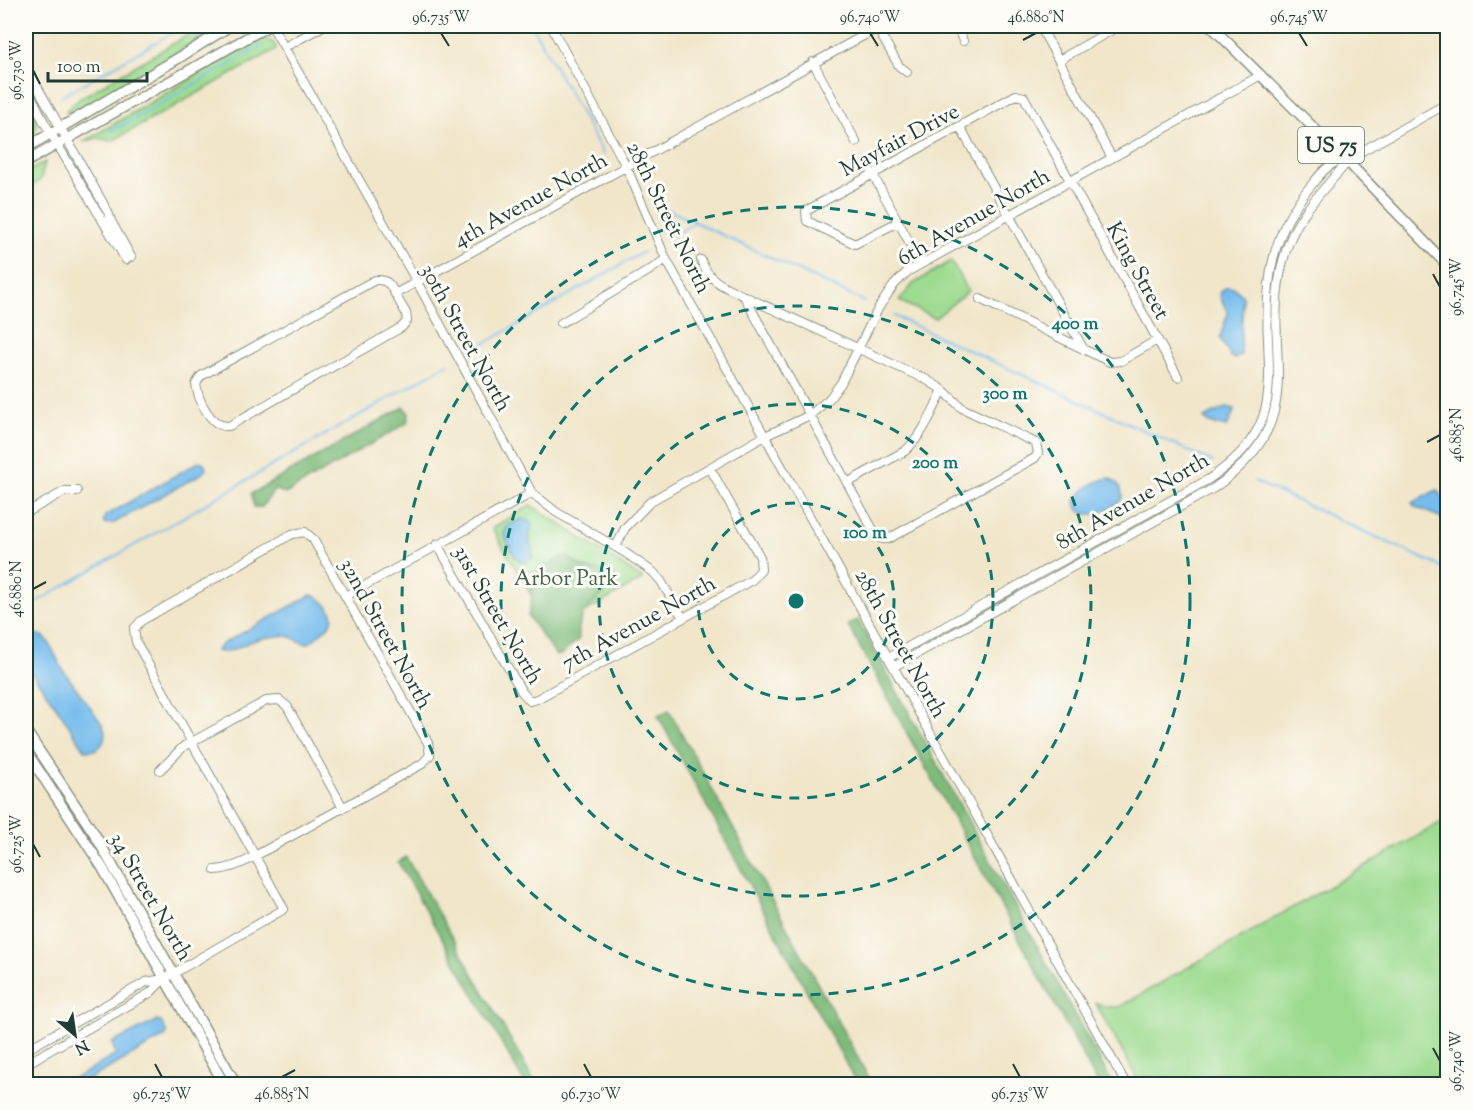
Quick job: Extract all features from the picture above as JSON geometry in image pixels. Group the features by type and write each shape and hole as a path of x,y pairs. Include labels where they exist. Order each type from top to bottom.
{"main road":[{"path":"26,148 230,26"},
{"path":"26,162 270,26"},
{"name":"US 75","path":"1211,26 1346,160 1448,266"},
{"name":"34 Street North","path":"26,731 94,833 236,1084"},
{"path":"26,750 102,867 224,1084"}],"street":[{"name":"30th Street North","path":"270,26 285,47 417,282 532,493 556,512 653,572 661,581 682,618"},
{"path":"285,47 323,26"},
{"name":"28th Street North","path":"551,26 626,166 666,259 890,657 1126,1084"},
{"path":"957,26 963,41"},
{"path":"1040,26 1112,158"},
{"path":"1059,60 1119,26"},
{"path":"879,27 899,66 907,72"},
{"name":"4th Avenue North","path":"395,294 879,27"},
{"path":"813,62 856,142"},
{"name":"6th Avenue North","path":"616,547 625,528 651,501 765,436 810,415 829,399 841,384 879,307 894,285 908,272 1261,75"},
{"path":"26,76 34,81 61,128 128,258 51,134 27,87 26,76"},
{"name":"Mayfair Drive","path":"898,222 855,244 807,221 806,211 1016,95 1024,97 1070,181"},
{"path":"1346,160 1448,103"},
{"path":"960,127 1084,350"},
{"name":"8th Avenue North","path":"890,657 1209,479 1239,455 1253,437 1263,414 1267,396 1269,375 1266,301 1276,246 1289,218 1308,188 1338,160 1346,160 1344,166 1306,208 1289,240 1283,258 1276,301 1279,375 1277,397 1265,444 1214,488 895,666"},
{"path":"872,173 921,264"},
{"name":"King Street","path":"1070,181 1178,377"},
{"path":"561,323 666,259"},
{"path":"701,260 705,273 718,284 927,380 943,390 962,408 1036,443 1038,453 1035,458 888,539 877,537 744,296"},
{"path":"382,279 389,283 395,294 406,313 407,321 402,327 229,426 222,427 214,422 197,393 196,384 201,376 375,280 382,279"},
{"path":"980,299 1114,363 1157,340"},
{"path":"847,483 905,451 924,430 943,390"},
{"path":"1253,437 1265,444"},
{"name":"7th Avenue North","path":"530,700 544,696 752,580 761,570 760,557 710,468"},
{"path":"26,513 65,491 77,491"},
{"path":"346,596 532,493"},
{"name":"32nd Street North","path":"192,742 136,642 134,629 141,621 292,534 305,532 314,539 428,743 430,754 422,764 343,808"},
{"name":"31st Street North","path":"437,544 522,692 530,700"},
{"path":"160,770 184,746 266,701 279,700 288,706 343,808 237,866 215,870"},
{"path":"26,1064 150,993 164,979 284,909 192,742"},
{"path":"26,1050 146,982 164,979"}],"green space":[{"path":"203,26 220,26 78,110 67,113 66,110 82,97"},
{"path":"263,39 273,42 277,49 114,140 98,138 83,142 255,41"},
{"path":"26,95 37,124 34,133 26,138"},
{"path":"45,162 41,179 26,190 26,173"},
{"path":"951,261 968,291 935,318 899,301 913,284"},
{"path":"404,407 409,414 407,423 285,494 275,489 262,507 254,507 251,494"},
{"name":"Arbor Park","path":"531,505 643,579 552,631 492,528"},
{"path":"564,556 585,568 611,573 614,575 615,582 583,614 580,621 579,639 561,655 556,656 528,616 531,602 531,574"},
{"path":"858,620 1113,1084 1098,1084 848,625"},
{"path":"669,710 872,1084 857,1084 658,716"},
{"path":"1447,819 1447,1084 1140,1084 1095,1002 1105,1007 1119,1007"},
{"path":"406,857 536,1084 525,1084 398,862"}],"water":[{"path":"1228,287 1234,288 1243,296 1241,355 1235,359 1231,357 1220,338 1228,313 1220,295"},
{"path":"1227,407 1235,409 1227,427 1209,423 1204,418"},
{"path":"200,461 206,468 203,473 114,523 103,522 105,516"},
{"path":"1109,478 1119,486 1122,499 1096,514 1082,513 1075,501 1078,496 1089,486"},
{"path":"1437,490 1447,504 1446,518 1415,507 1412,503"},
{"path":"522,519 531,522 529,536 533,557 523,562 515,556 504,534 508,525"},
{"path":"311,595 319,598 326,605 333,617 328,626 309,643 302,643 287,636 275,636 254,640 226,652 216,651 222,644"},
{"path":"35,634 43,636 48,641 63,670 103,725 104,740 96,749 85,750 26,665 26,638"},
{"path":"156,1021 161,1022 167,1033 166,1036 81,1084 65,1084 116,1055 112,1043"}],"waterway":[{"path":"62,96 184,26"},
{"path":"532,26 604,155"},
{"path":"110,131 263,45"},
{"path":"667,209 865,302"},
{"path":"672,236 694,223"},
{"path":"470,352 643,252"},
{"path":"894,316 1213,462"},
{"path":"26,608 448,364"},
{"path":"1254,481 1448,570"}],"railway":[{"path":"1444,26 1448,32"}]}
